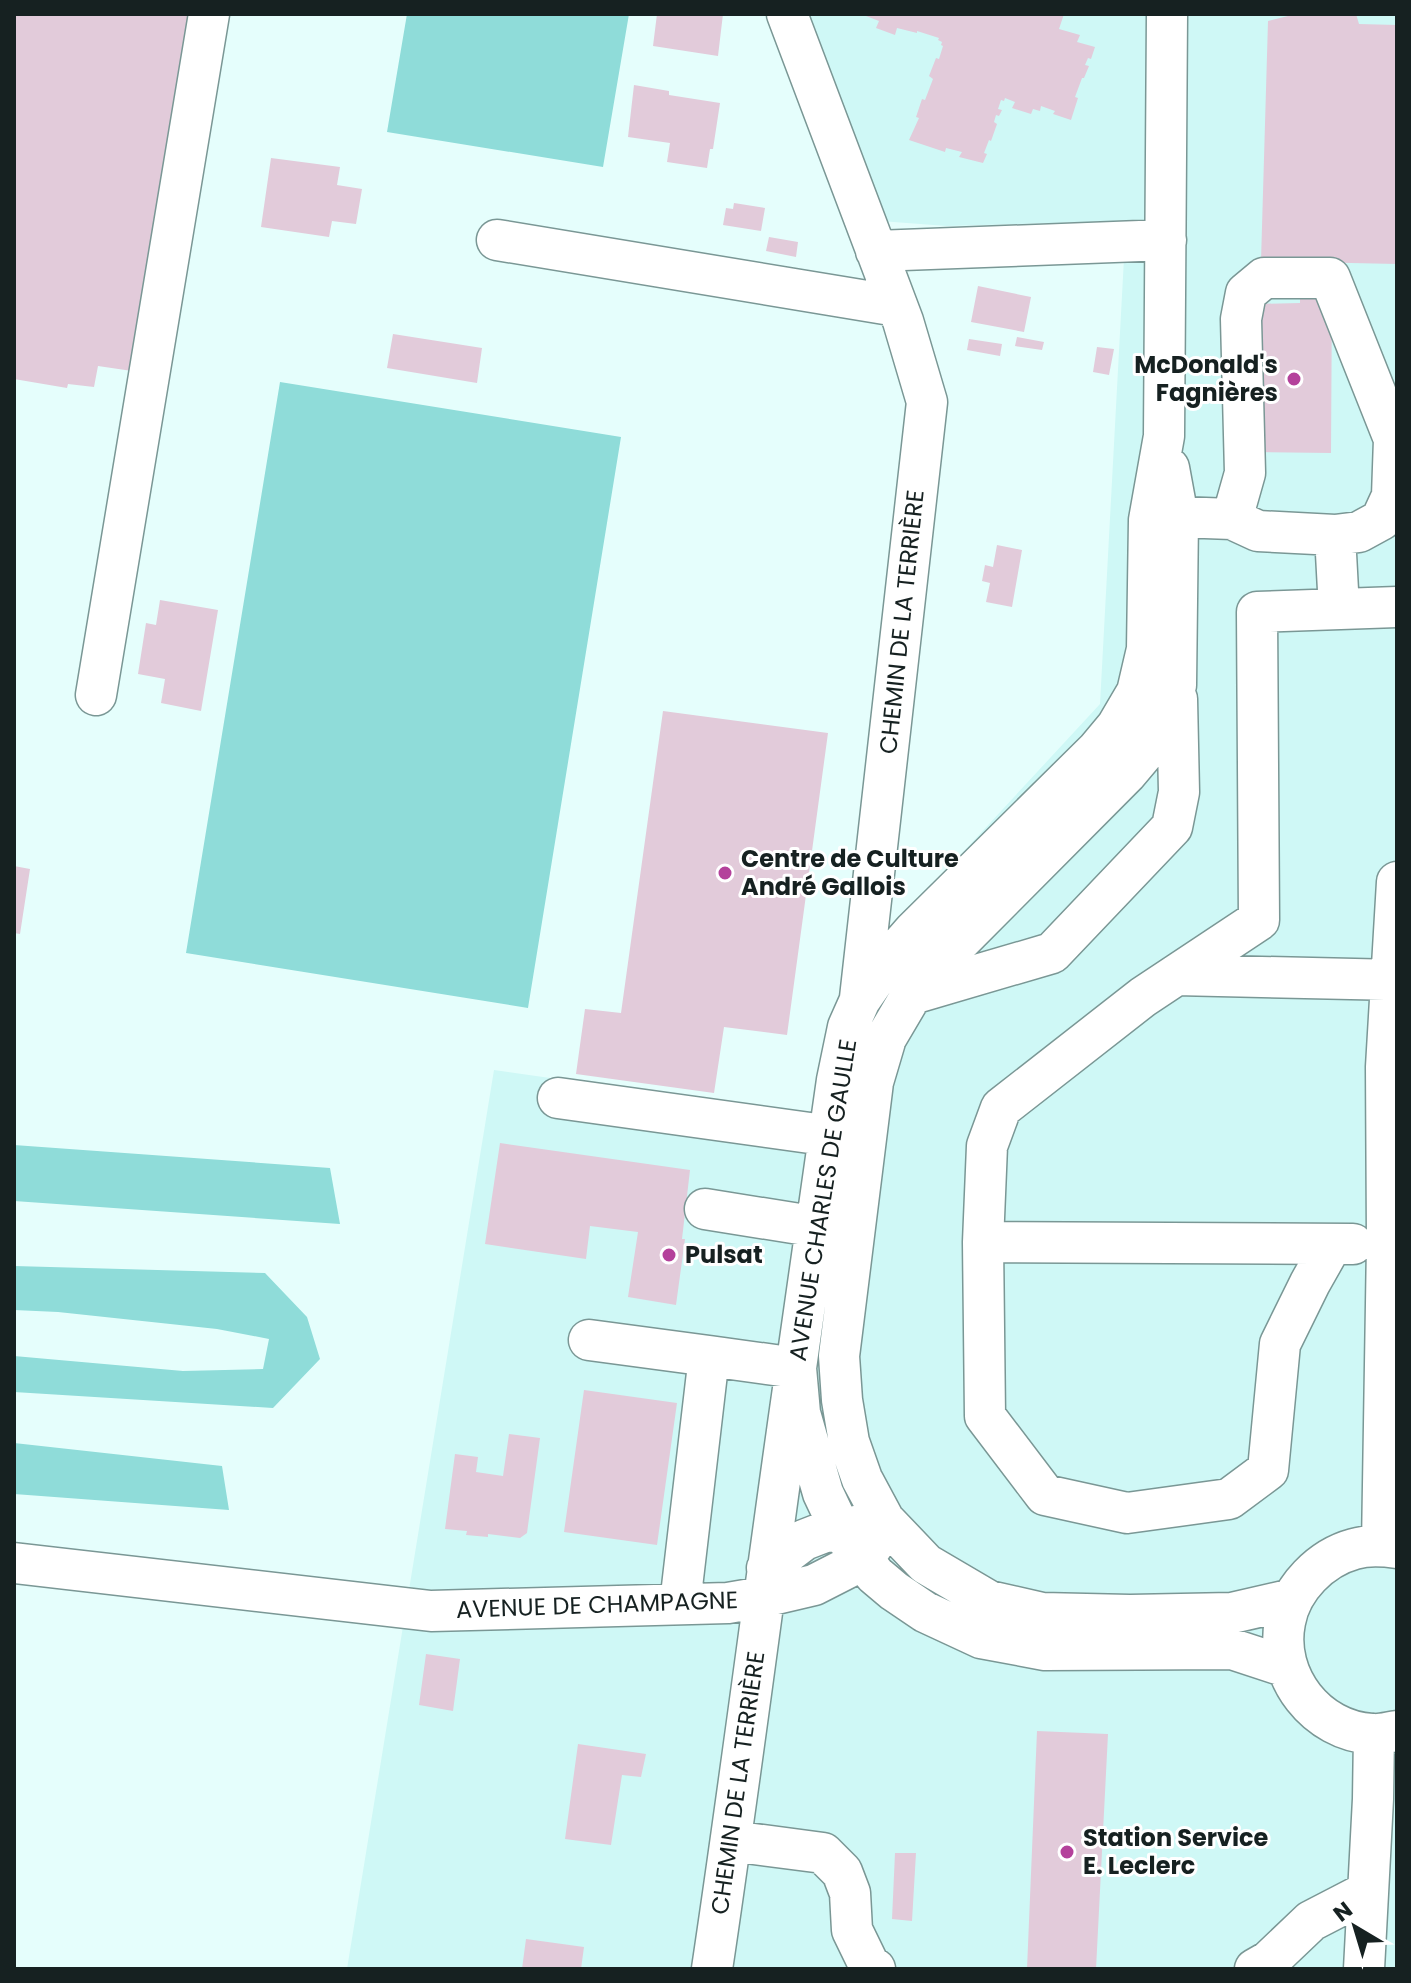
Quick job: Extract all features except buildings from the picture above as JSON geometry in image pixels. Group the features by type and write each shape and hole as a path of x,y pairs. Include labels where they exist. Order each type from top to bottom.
{"street":[{"path":"96,695 209,14"},
{"name":"CHEMIN DE LA TERRIÈRE","path":"787,14 897,306 927,402 860,1000"},
{"name":"AVENUE CHARLES DE GAULLE","path":"1167,14 1164,436 1149,520 1147,649 1137,692 1117,726 1097,750 914,931 885,964 860,1000 848,1027 837,1080 847,1138 835,1230 796,1368 800,1413 823,1493 851,1545 894,1591 925,1612 981,1638 1045,1650 1232,1649 1287,1667"},
{"path":"497,240 897,306"},
{"path":"876,251 1166,240"},
{"path":"1178,517 1232,519 1258,531 1335,535 1359,532 1381,520 1392,496 1394,439 1330,278 1264,278 1246,293 1241,319 1245,473 1232,519"},
{"name":"AVENUE CHARLES DE GAULLE","path":"847,1138 873,1082 886,1038 912,994 938,963 1126,774 1148,748 1168,716 1176,685 1178,517 1164,436"},
{"path":"1335,535 1339,609"},
{"path":"1332,1244 1280,1344 1268,1470 1229,1499 1127,1513 1045,1495 985,1416 983,1242 987,1146 1001,1108 1143,997 1259,920 1257,612 1397,607"},
{"path":"912,994 1052,953 1172,827 1179,792 1176,685"},
{"path":"1364,1969 1373,1799 1385,1733 1345,1728 1320,1715 1299,1693 1287,1667 1283,1644 1285,1621 1293,1599 1308,1577 1329,1559 1355,1548 1390,1547 1392,1244 1386,1067 1395,980 1397,882"},
{"path":"1176,975 1395,980"},
{"path":"558,1098 847,1138"},
{"path":"705,1209 835,1230"},
{"name":"AVENUE CHARLES DE GAULLE","path":"835,1230 839,1356 849,1442 862,1479 884,1520 926,1564 989,1601 1042,1613 1232,1613 1293,1599"},
{"path":"983,1242 1392,1244"},
{"path":"589,1340 796,1368"},
{"path":"680,1604 709,1356"},
{"name":"CHEMIN DE LA TERRIÈRE","path":"712,1969 796,1368"},
{"path":"765,1583 804,1540 822,1533 851,1545 884,1520"},
{"name":"AVENUE DE CHAMPAGNE","path":"14,1563 431,1611 728,1603 765,1583"},
{"path":"731,1841 823,1853 842,1872 850,1893 852,1930 869,1965 875,1969"},
{"path":"1255,1969 1269,1961 1311,1921 1367,1892"}],"shaded area":[{"path":"407,14 629,14 603,167 387,132"},
{"path":"791,14 1397,14 1397,1969 347,1969 494,1070 810,1115 855,969 1100,704 1126,221 947,226 880,221"},
{"path":"280,382 621,437 528,1008 186,953"},
{"path":"14,1145 330,1168 340,1224 14,1201"},
{"path":"14,1266 265,1273 307,1317 320,1359 273,1408 14,1392 14,1356 183,1371 263,1369 269,1339 217,1329 14,1310"},
{"path":"14,1443 222,1466 229,1510 14,1494"}],"place":[{"name":"McDonald's Fagnières","path":"1294,379"},
{"name":"Centre de Culture André Gallois","path":"725,873"},
{"name":"Pulsat","path":"669,1255"},
{"name":"Station Service E. Leclerc","path":"1067,1852"}]}
